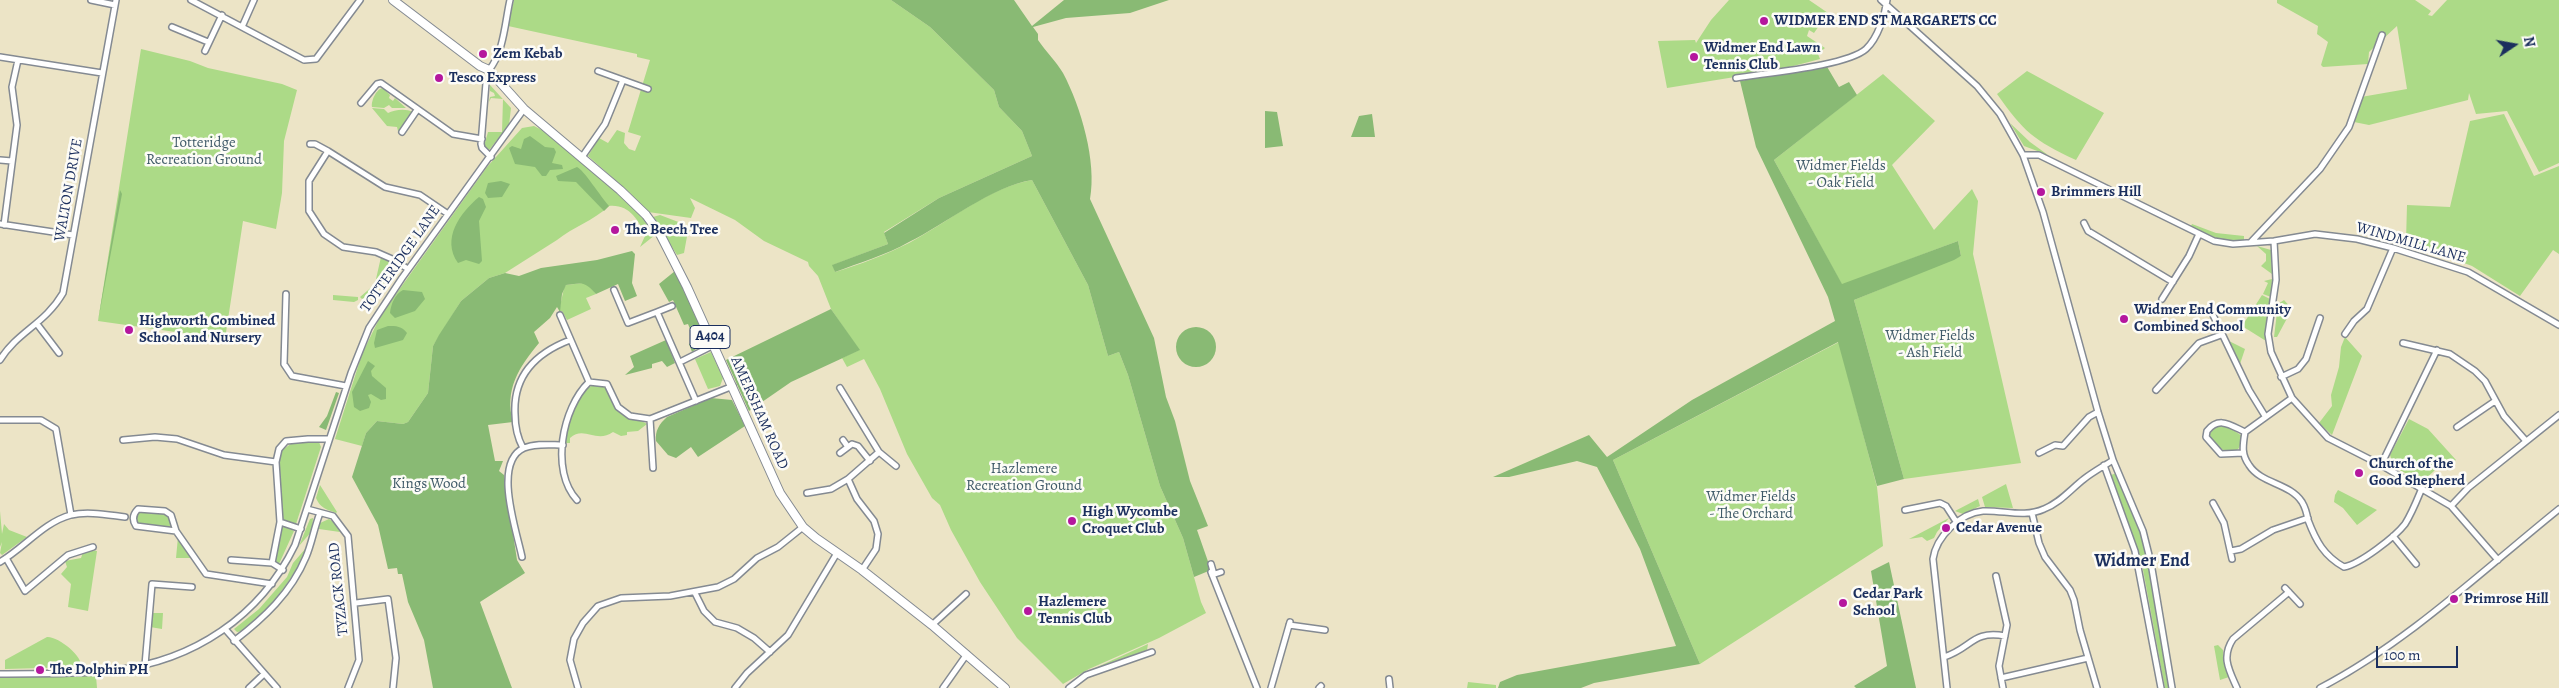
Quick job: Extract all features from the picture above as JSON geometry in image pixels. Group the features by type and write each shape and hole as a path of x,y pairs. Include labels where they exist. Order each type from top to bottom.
{"main road":[{"name":"AMERSHAM ROAD","path":"393,0 480,66 490,70 524,110 627,196 660,234 733,386 780,493 803,527 932,625 1005,688"}],"street":[{"path":"91,0 115,2"},
{"path":"191,0 304,60 316,59 360,0"},
{"path":"242,27 254,0"},
{"path":"490,70 495,63 500,47 510,0"},
{"path":"1881,0 1887,2 1977,86 2000,114 2023,155 2043,212 2098,412 2114,460 2143,532 2151,563 2172,688"},
{"name":"WALTON DRIVE","path":"0,360 8,347 54,309 63,293 115,2"},
{"path":"1736,78 1834,62 1854,56 1867,48 1881,24 1887,2"},
{"path":"205,51 222,15"},
{"path":"172,27 208,42"},
{"path":"2251,242 2320,170 2349,127 2382,35"},
{"path":"0,57 102,73"},
{"path":"18,60 12,87 17,125 2,225 74,235"},
{"path":"598,72 648,89"},
{"path":"582,157 605,124 623,80"},
{"path":"360,104 377,84 381,83 453,134 482,139"},
{"path":"486,83 482,148 491,157"},
{"path":"402,132 417,110"},
{"name":"TOTTERIDGE LANE","path":"0,674 99,671 145,665 181,654 226,630 272,584 283,570 300,529 346,386 369,328 408,269 524,110"},
{"path":"310,144 315,144 328,151 385,187 420,195 448,214"},
{"path":"328,151 308,181 309,211 324,234 343,247 376,252 408,269"},
{"name":"WINDMILL LANE","path":"2023,155 2039,155 2214,241 2233,244 2274,241 2316,234 2357,239 2394,248 2468,272 2559,325"},
{"path":"0,160 12,161"},
{"path":"2084,223 2088,230 2173,282"},
{"path":"2162,299 2189,256 2199,234"},
{"path":"2274,241 2276,280 2268,334 2271,352 2280,377 2292,398 2328,438 2382,465 2451,506 2498,560"},
{"path":"2345,334 2354,321 2367,309 2394,248"},
{"path":"614,290 628,324 672,306"},
{"path":"286,294 284,364 292,376 346,386"},
{"path":"657,312 696,402"},
{"path":"560,315 589,382"},
{"path":"2213,315 2249,390 2265,416"},
{"path":"2280,377 2298,369 2306,358 2320,318"},
{"path":"37,324 59,353"},
{"path":"2156,390 2199,343 2221,335"},
{"path":"523,448 516,428 516,389 524,372 541,354 570,340"},
{"path":"2402,343 2450,354 2476,371 2485,381 2495,401 2526,441"},
{"path":"680,362 714,345"},
{"path":"2382,465 2437,350"},
{"path":"589,382 607,384 618,407 630,416 650,419 733,386"},
{"path":"577,500 568,490 563,445 570,407 589,382"},
{"path":"840,388 879,452 896,466"},
{"path":"2292,398 2245,432 2243,453 2250,467 2255,472 2290,490 2302,502 2315,539 2329,558 2344,567 2353,566 2393,536 2404,524 2422,488"},
{"path":"2457,427 2495,401"},
{"path":"2039,453 2055,445 2064,446 2089,416 2098,412"},
{"path":"2451,506 2468,488 2559,415"},
{"path":"650,419 653,468"},
{"path":"0,420 41,420 56,428 71,515"},
{"path":"2243,453 2221,454 2206,437 2206,431 2218,422 2224,422 2245,432"},
{"path":"123,440 177,439 224,455 276,462"},
{"path":"272,563 280,522 276,462 279,449 286,442 308,439 329,440"},
{"path":"843,440 848,447"},
{"path":"840,453 852,444 858,446 870,461"},
{"path":"522,557 516,538 510,505 509,468 523,448 535,445 563,445"},
{"path":"807,493 831,489 848,479 879,452"},
{"path":"1947,688 1933,558 1934,547 1957,523 1971,514 1982,511 2032,513 2054,505 2104,465 2114,460"},
{"path":"2104,465 2135,552 2161,688"},
{"path":"848,479 857,500 874,521 878,534 876,549 862,570"},
{"path":"1904,510 1940,503 1946,506 1957,523"},
{"path":"2213,503 2224,523 2232,559"},
{"path":"176,531 136,526 134,513 138,509 165,511 171,514 176,531 206,574 272,584"},
{"name":"TYZACK ROAD","path":"307,509 333,516 348,536 356,603 355,629 359,660 348,688"},
{"path":"2320,688 2359,668 2498,560 2559,509"},
{"path":"234,641 260,621 286,593 306,558 320,513"},
{"path":"2032,513 2039,543 2045,557 2070,590 2074,600 2088,658 2098,688"},
{"path":"0,562 52,524 71,515 88,514 125,517"},
{"path":"2231,551 2240,549 2273,530 2308,518"},
{"path":"280,522 300,529"},
{"path":"578,688 570,660 574,639 583,623 598,606 621,598 695,593 718,587 734,579 757,558 778,547 803,527"},
{"path":"2393,536 2416,564"},
{"path":"6,558 23,593 68,555 93,547"},
{"path":"736,688 788,635 837,553"},
{"path":"231,560 272,563 283,570"},
{"path":"1211,564 1212,575 1257,688"},
{"path":"1212,575 1221,572"},
{"path":"1996,576 2007,625 1999,666 2004,688"},
{"path":"145,665 152,584 192,587"},
{"path":"2237,688 2226,663 2228,646 2233,639 2287,590 2300,604"},
{"path":"695,593 704,611 715,622 737,628 754,638 770,652"},
{"path":"932,625 966,594"},
{"path":"356,603 388,599 396,658 393,688"},
{"path":"1271,688 1289,624 1324,630"},
{"path":"226,630 276,688"},
{"path":"1944,657 1954,654 1983,634 2005,636"},
{"path":"1070,688 1086,675 1152,652"},
{"path":"943,688 967,654"},
{"path":"2001,678 2088,658"},
{"path":"249,688 264,674"},
{"path":"1389,679 1390,688"}],"green space":[{"name":"Hazlemere Recreation Ground","path":"514,0 891,0 930,27 994,90 999,107 1022,131 1032,156 939,198 884,232 888,244 833,265 835,272 863,263 909,243 984,198 1016,184 1032,180 1088,285 1108,356 1119,352 1128,375 1160,486 1183,538 1201,602 1206,613 1159,638 1089,669 1063,684 1017,638 980,582 951,530 940,505 932,498 907,454 880,389 864,359 847,367 842,358 859,350 831,309 818,276 809,266 808,262 764,241 735,220 690,198 695,208 691,218 648,212 631,194 588,156 599,138 608,143 617,130 625,133 624,143 629,149 635,151 641,136 628,132 650,60 637,57 637,54 508,26"},
{"path":"891,0 1014,0 1032,26 1064,0 1169,0 1130,13 1066,18 1033,27 1038,34 1038,40 1063,73 1076,102 1089,152 1092,184 1090,199 1154,338 1166,397 1175,421 1190,481 1208,526 1197,530 1211,570 1194,577 1183,538 1160,486 1128,375 1119,352 1108,356 1088,285 1032,180 1001,190 969,206 891,251 835,272 832,265 888,244 884,233 939,198 1032,156 1022,131 999,107 994,90 930,27"},
{"path":"1729,0 1809,0 1828,13 1814,33 1809,30 1807,36 1825,48 1818,54 1820,59 1778,70 1667,88 1658,41 1695,40 1696,43 1711,20"},
{"path":"2277,0 2415,0 2431,11 2428,15 2432,16 2447,0 2559,0 2559,163 2539,172 2507,111 2476,114 2469,93 2468,100 2369,125 2354,122 2361,97 2407,89 2397,26 2369,52 2368,64 2323,67 2321,65 2328,42 2317,34 2318,26 2277,3"},
{"name":"Totteridge Recreation Ground","path":"141,49 190,61 208,68 282,84 297,90 284,141 282,193 276,229 243,221 225,339 98,321"},
{"path":"1826,65 1839,87 1849,82 1857,95 1774,160 1842,284 1958,241 1961,256 1854,300 1904,479 1877,486 1838,342 1613,460 1700,664 1594,683 1581,688 1498,688 1500,682 1517,675 1676,646 1640,549 1597,467 1577,461 1509,477 1493,477 1589,435 1607,457 1692,400 1835,321 1828,297 1756,147 1740,81"},
{"path":"2027,71 2104,113 2076,160 2049,147 2031,134 2015,118 1997,94"},
{"path":"1883,74 1935,121 1892,165 1934,230 1972,189 1978,201 1973,254 2021,463 1904,479 1854,300 1961,256 1958,241 1842,285 1774,160"},
{"path":"490,85 503,99 491,98 489,102 490,97 495,96 490,91"},
{"path":"383,88 390,95 389,98 393,101 395,98 406,108 392,108 389,105 384,108 372,107 374,96"},
{"path":"503,99 511,108 509,125 489,150 484,146 488,132 502,132"},
{"path":"372,108 384,109 388,113 400,110 413,112 400,131 398,131 397,127 387,126"},
{"path":"1265,111 1277,112 1283,146 1265,148"},
{"path":"1372,114 1375,137 1351,137 1359,116"},
{"path":"2504,114 2534,176 2559,166 2559,254 2553,250 2520,296 2472,266 2406,241 2407,205 2450,207 2470,121"},
{"path":"2010,123 2030,142 2048,155 2024,146"},
{"path":"534,126 570,152 619,193 646,222 655,235 640,247 645,236 640,224 628,210 609,206 505,273 489,278 461,301 433,346 428,393 408,422 403,424 377,421 366,433 362,446 335,439 362,354 381,315 487,167 522,128"},
{"path":"530,136 545,147 554,148 556,152 552,163 562,165 563,169 550,170 546,176 542,176 535,167 515,164 509,148 512,146 521,149 524,139"},
{"path":"577,167 588,178 609,206 604,211 576,182 558,181 556,176"},
{"path":"501,181 510,184 502,197 488,198 485,193 488,183"},
{"path":"120,190 122,194 98,321"},
{"path":"479,197 483,199 486,207 479,221 482,261 479,264 466,260 458,263 451,245 452,236 465,211"},
{"path":"660,215 681,223 688,231 684,253 677,255 653,217"},
{"path":"2192,224 2216,233 2244,236 2244,240 2230,241 2216,238 2191,226"},
{"path":"2257,246 2271,250 2272,274 2261,266 2266,261 2266,254"},
{"name":"Kings Wood","path":"632,251 635,254 632,283 637,296 625,301 618,284 596,294 583,284 566,285 562,294 560,312 557,307 550,318 534,332 539,343 525,361 515,379 510,400 513,422 488,425 495,461 503,461 499,471 504,475 517,560 525,573 480,602 512,688 433,688 424,640 408,602 402,574 398,574 397,568 388,569 378,525 352,477 366,433 377,421 403,424 408,422 428,393 433,346 439,335 461,301 489,278 505,273 519,276 541,268 597,260"},
{"path":"381,257 399,267 397,275 393,275 374,292 362,299 360,297 380,280 376,279"},
{"path":"675,271 703,332 700,346 692,352 689,344 695,341 688,324 684,325 673,300 669,302 659,284"},
{"path":"2272,279 2271,297 2263,294 2268,283 2264,281"},
{"path":"588,284 596,294 586,298 591,309 567,320 562,311 559,311 564,288 566,285"},
{"path":"403,290 422,292 425,299 415,311 395,318 390,313 391,306"},
{"path":"333,295 358,297 358,300 354,302 333,300"},
{"path":"2262,295 2270,299 2266,341 2242,326"},
{"path":"2284,300 2292,309 2277,337 2274,337 2278,304"},
{"path":"831,309 860,350 791,382 749,411 726,360"},
{"path":"388,326 396,326 407,333 403,340 375,348 374,343 377,330"},
{"path":"1200,327 1207,330 1213,336 1216,347 1215,355 1207,364 1200,367 1192,367 1185,364 1177,355 1176,343 1179,336 1188,328"},
{"path":"2345,337 2362,356 2332,435 2319,423 2332,406 2331,395 2339,367 2341,347"},
{"path":"666,340 675,363 667,367 662,361 652,364 652,368 625,375 634,367 630,356"},
{"name":"Widmer Fields - The Orchard","path":"1839,342 1877,487 1883,546 1700,664 1613,460"},
{"path":"2229,342 2245,349 2240,364"},
{"path":"711,352 723,378 720,386 708,389 695,359"},
{"path":"368,361 375,366 371,371 372,376 386,388 386,399 381,400 371,394 368,395 371,402 369,408 360,411 354,407 352,392"},
{"path":"596,384 604,385 620,412 647,424 638,431 627,432 627,435 621,436 613,432 601,436 580,433 570,438 570,443 566,443 570,418 578,400 589,387"},
{"path":"336,392 339,393 326,430 319,427 327,416"},
{"path":"711,398 732,400 745,426 698,457 691,447 676,458 668,455 656,441 657,431 662,422 667,417"},
{"path":"2409,419 2428,429 2456,460 2450,464 2446,460 2422,482 2394,467 2390,455"},
{"path":"2216,425 2226,425 2242,436 2237,450 2228,452 2213,441 2209,435"},
{"path":"319,442 321,447 296,524 285,521 282,516 279,498 281,451 292,443"},
{"path":"2117,473 2135,512 2146,548 2169,688 2165,688 2141,559 2111,475"},
{"path":"2006,484 2013,508 1985,507 1982,497"},
{"path":"320,485 336,513 319,504 316,498"},
{"path":"2338,490 2377,510 2357,525 2343,508 2334,502"},
{"path":"1978,499 1980,506 1963,514 1955,511"},
{"path":"136,510 166,512 171,519 171,528 135,524"},
{"path":"0,511 2,534 4,524 9,530 27,537 2,555 0,553 2,542 0,547"},
{"path":"313,518 312,531 299,546 310,519"},
{"path":"1949,518 1934,538 1927,541 1922,537 1909,539"},
{"path":"329,519 336,524 340,532 319,529 320,523"},
{"path":"285,526 294,531 279,564 275,562 280,529"},
{"path":"178,537 194,558 176,558"},
{"path":"306,548 297,569 278,596 255,621 245,629 237,632 234,629 259,609 287,577 293,563"},
{"path":"88,550 97,551 88,611 68,607 71,584 61,574 67,567 65,561 81,558 83,552"},
{"path":"1889,562 1916,688 1856,688 1854,686 1887,666 1871,571"},
{"path":"151,613 163,613 162,629 150,627"},
{"path":"47,637 63,643 69,648 78,658 81,667 5,669 5,660"},
{"path":"1148,644 1147,650 1084,673"},
{"path":"2218,645 2223,650 2223,659 2229,677 2220,680 2214,646"},
{"path":"96,676 97,688 0,688 0,677"},
{"path":"1468,682 1496,685 1496,688 1467,688"}],"place":[{"name":"WIDMER END ST MARGARETS CC","path":"1764,21"},
{"name":"Zem Kebab","path":"483,54"},
{"name":"Widmer End Lawn Tennis Club","path":"1694,57"},
{"name":"Tesco Express","path":"439,78"},
{"name":"Brimmers Hill","path":"2041,192"},
{"name":"The Beech Tree","path":"615,230"},
{"name":"Widmer End Community Combined School","path":"2124,319"},
{"name":"Highworth Combined School and Nursery","path":"129,330"},
{"name":"Church of the Good Shepherd","path":"2359,473"},
{"name":"High Wycombe Croquet Club","path":"1072,521"},
{"name":"Cedar Avenue","path":"1946,528"},
{"name":"Primrose Hill","path":"2454,599"},
{"name":"Cedar Park School","path":"1843,603"},
{"name":"Hazlemere Tennis Club","path":"1028,611"},
{"name":"The Dolphin PH","path":"40,670"}],"district":[{"name":"Widmer End","path":"2142,562"}],"park label":[{"name":"Widmer Fields - Oak Field","path":"1841,174"},
{"name":"Widmer Fields - Ash Field","path":"1930,344"}]}
